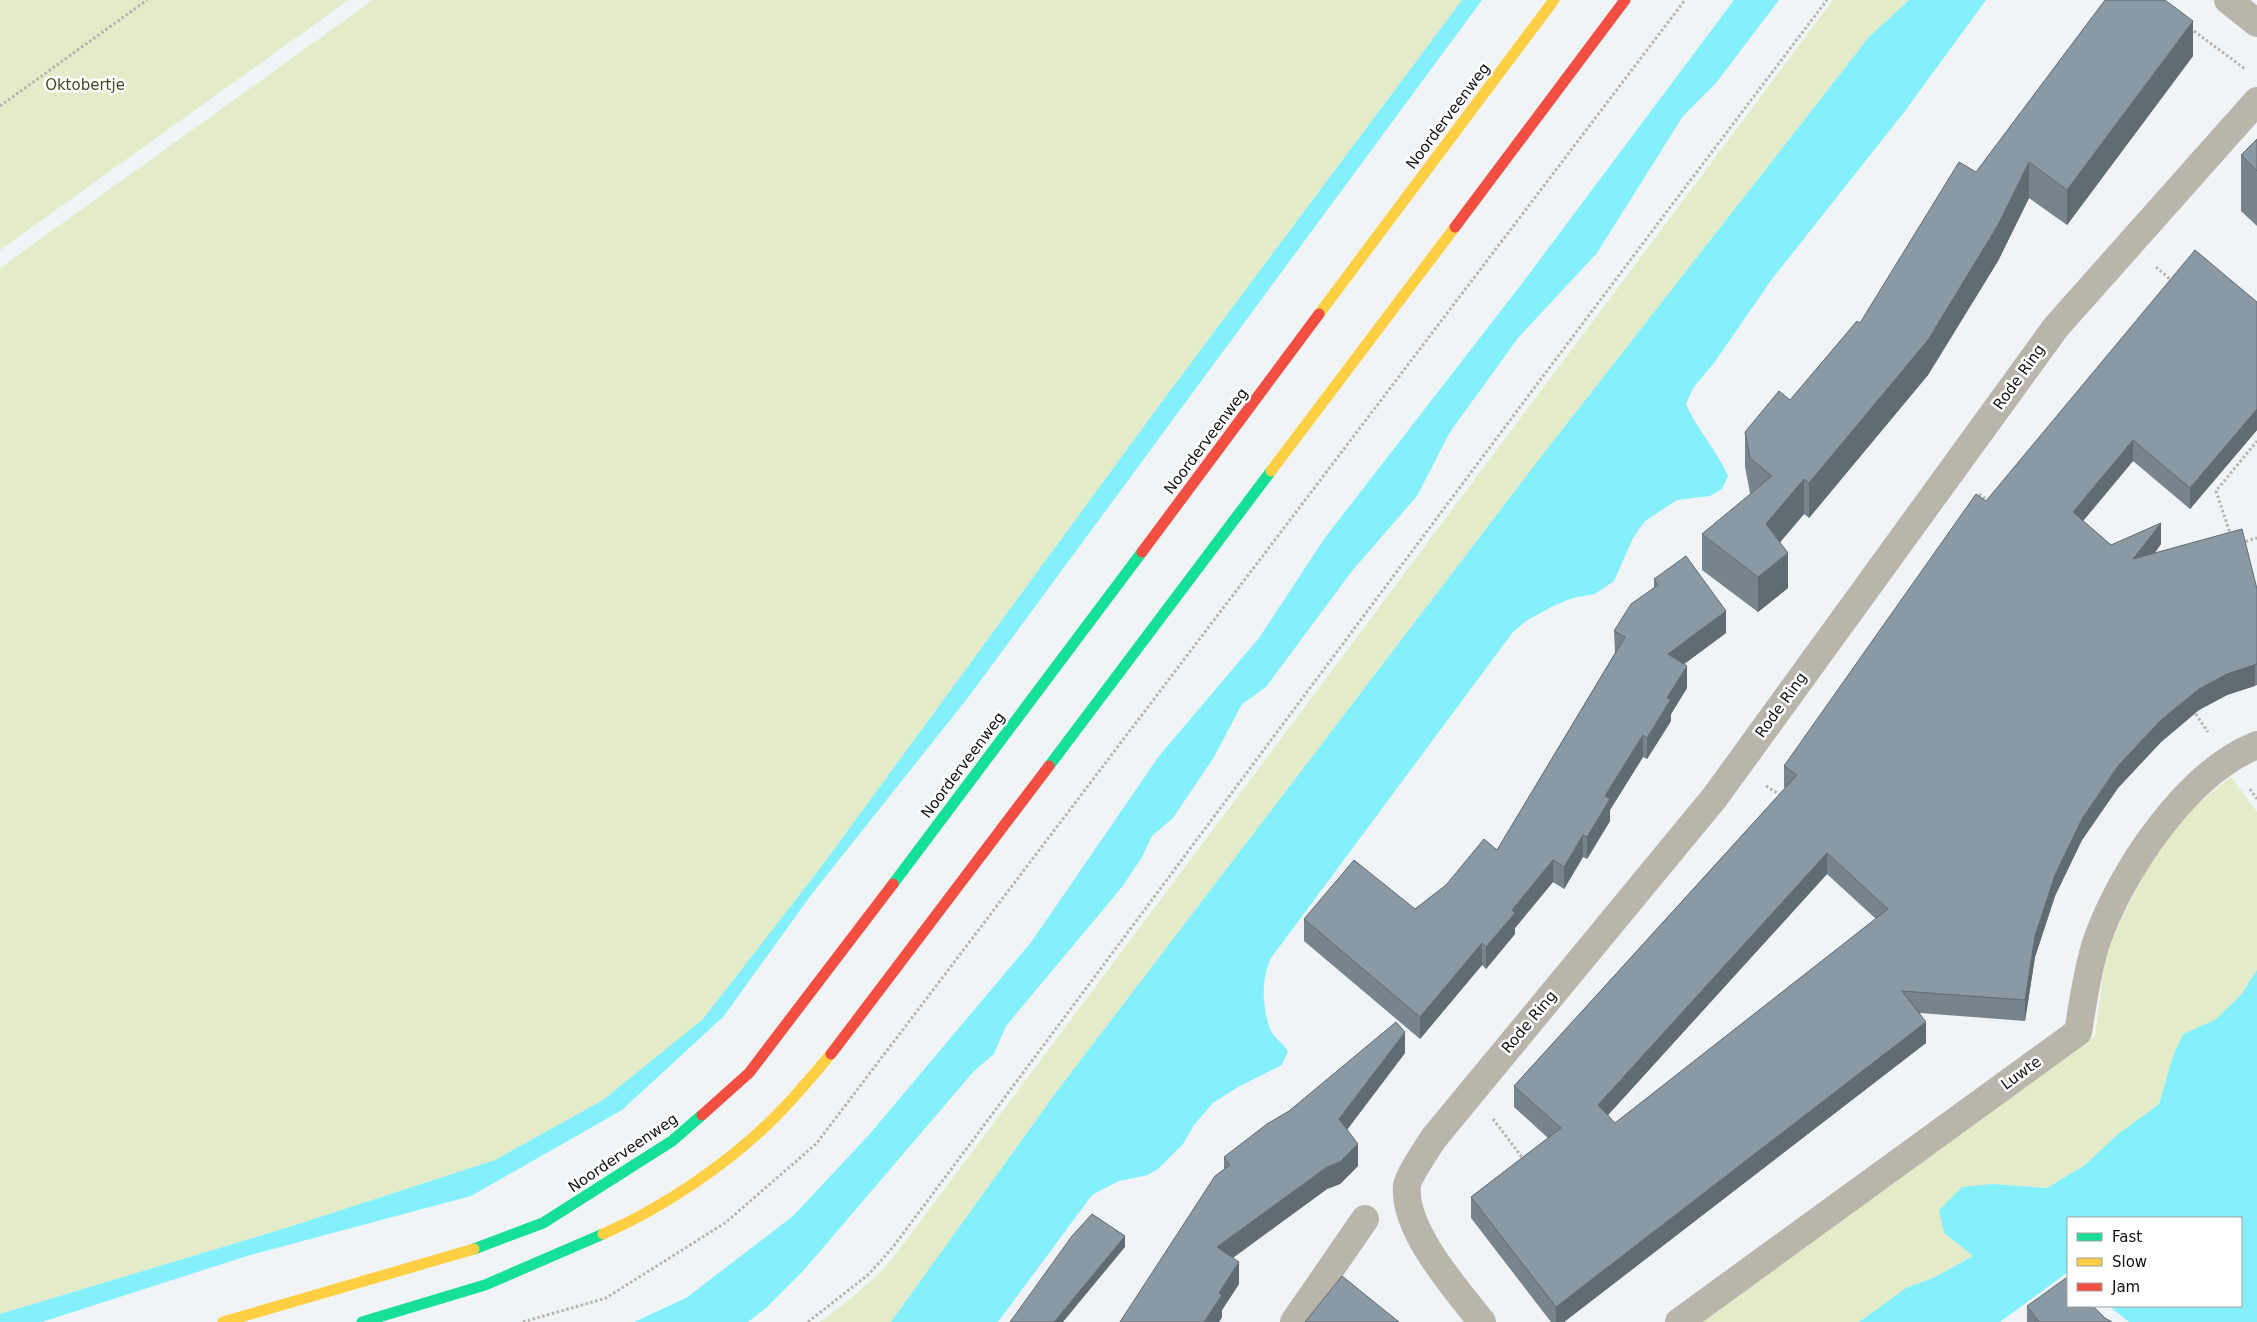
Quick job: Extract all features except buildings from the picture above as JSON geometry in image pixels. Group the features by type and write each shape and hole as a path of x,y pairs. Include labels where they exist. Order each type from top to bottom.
{"street":[{"name":"Noorderveenweg","path":"223,1322 477,1248 543,1223 672,1141 748,1073 817,986 1554,0"},
{"path":"362,1322 485,1286 635,1220 732,1155 776,1116 844,1038 1625,0"},
{"path":"2228,0 2257,23"},
{"name":"Rode Ring","path":"1482,1322 1440,1267 1413,1222 1406,1185 1433,1139 1714,797 2056,327 2257,101"},
{"name":"Luwte","path":"1679,1322 2078,1032 2096,944 2116,893 2142,851 2173,811 2200,783 2240,752 2257,745"},
{"path":"1294,1322 1364,1219"}],"path":[{"path":"0,106 147,0"},
{"path":"808,1322 869,1274 893,1247 1543,374 1827,0"},
{"path":"2183,24 2251,73"},
{"path":"2128,245 2174,282"},
{"path":"2257,441 2216,491 2234,545 2257,538"},
{"path":"1950,473 1998,508"},
{"path":"2189,704 2257,799"},
{"path":"1735,769 1788,801"},
{"path":"1472,1091 1526,1163"}],"green space":[{"name":"Oktobertje","path":"0,0 349,0 0,250"},
{"path":"373,0 1462,0 1158,407 821,867 703,1019 603,1100 495,1160 289,1227 0,1314 0,268"},
{"path":"1833,0 1909,0 1869,37 1540,458 1054,1095 891,1322 820,1322 852,1298 898,1251"},
{"path":"2231,777 2257,812 2257,970 2242,995 2215,1020 2183,1034 2172,1059 2159,1104 2118,1135 2085,1165 2047,1188 1992,1184 1944,1233 1973,1256 1933,1278 1906,1288 1859,1322 1697,1322 2095,1036 2106,951 2148,866 2187,812"}],"water":[{"path":"1462,0 1482,0 970,695 811,895 724,1016 622,1110 471,1196 250,1255 42,1322 0,1322 0,1314 289,1227 495,1160 603,1100 703,1019 821,867 1158,407"},
{"path":"1734,0 1779,0 1716,83 1683,116 1597,253 1518,338 1450,432 1417,496 1352,571 1266,687 1242,704 1214,757 1173,818 1152,836 1142,857 1122,887 1006,1026 994,1054 974,1071 804,1270 766,1308 748,1322 634,1322 686,1298 793,1216 868,1136 1032,941 1159,756 1259,638 1324,539 1520,286"},
{"path":"1909,0 1986,0 1905,111 1772,279 1714,363 1693,388 1686,404 1728,476 1722,489 1710,496 1677,500 1645,521 1633,538 1614,581 1595,594 1573,598 1553,606 1526,621 1513,632 1271,958 1264,984 1264,1002 1270,1029 1288,1051 1282,1065 1238,1087 1213,1103 1194,1125 1183,1144 1158,1169 1148,1175 1119,1181 1092,1195 998,1322 891,1322 1054,1095 1540,458 1869,37"},
{"path":"2257,970 2257,1322 2129,1322 2110,1307 2242,1307 2242,1217 2067,1217 2067,1273 2000,1322 1859,1322 1906,1288 1933,1278 1973,1256 1944,1233 1939,1210 1962,1187 1992,1184 2047,1188 2085,1165 2117,1135 2159,1104 2172,1059 2183,1034 2215,1020 2241,995"}],"traffic: fast":[{"path":"1049,766 1271,471"},
{"path":"893,884 1142,552"},
{"path":"474,1249 543,1223 672,1141 702,1115"},
{"path":"362,1322 485,1285 603,1234"}],"traffic: slow":[{"path":"1319,314 1554,0"},
{"path":"1271,471 1455,227"},
{"path":"603,1234 672,1198 737,1151 782,1109 831,1054"},
{"path":"223,1322 474,1249"}],"traffic: jam":[{"path":"1455,227 1625,0"},
{"path":"1142,552 1319,314"},
{"path":"831,1054 1049,766"},
{"path":"702,1115 749,1073 893,884"}]}
